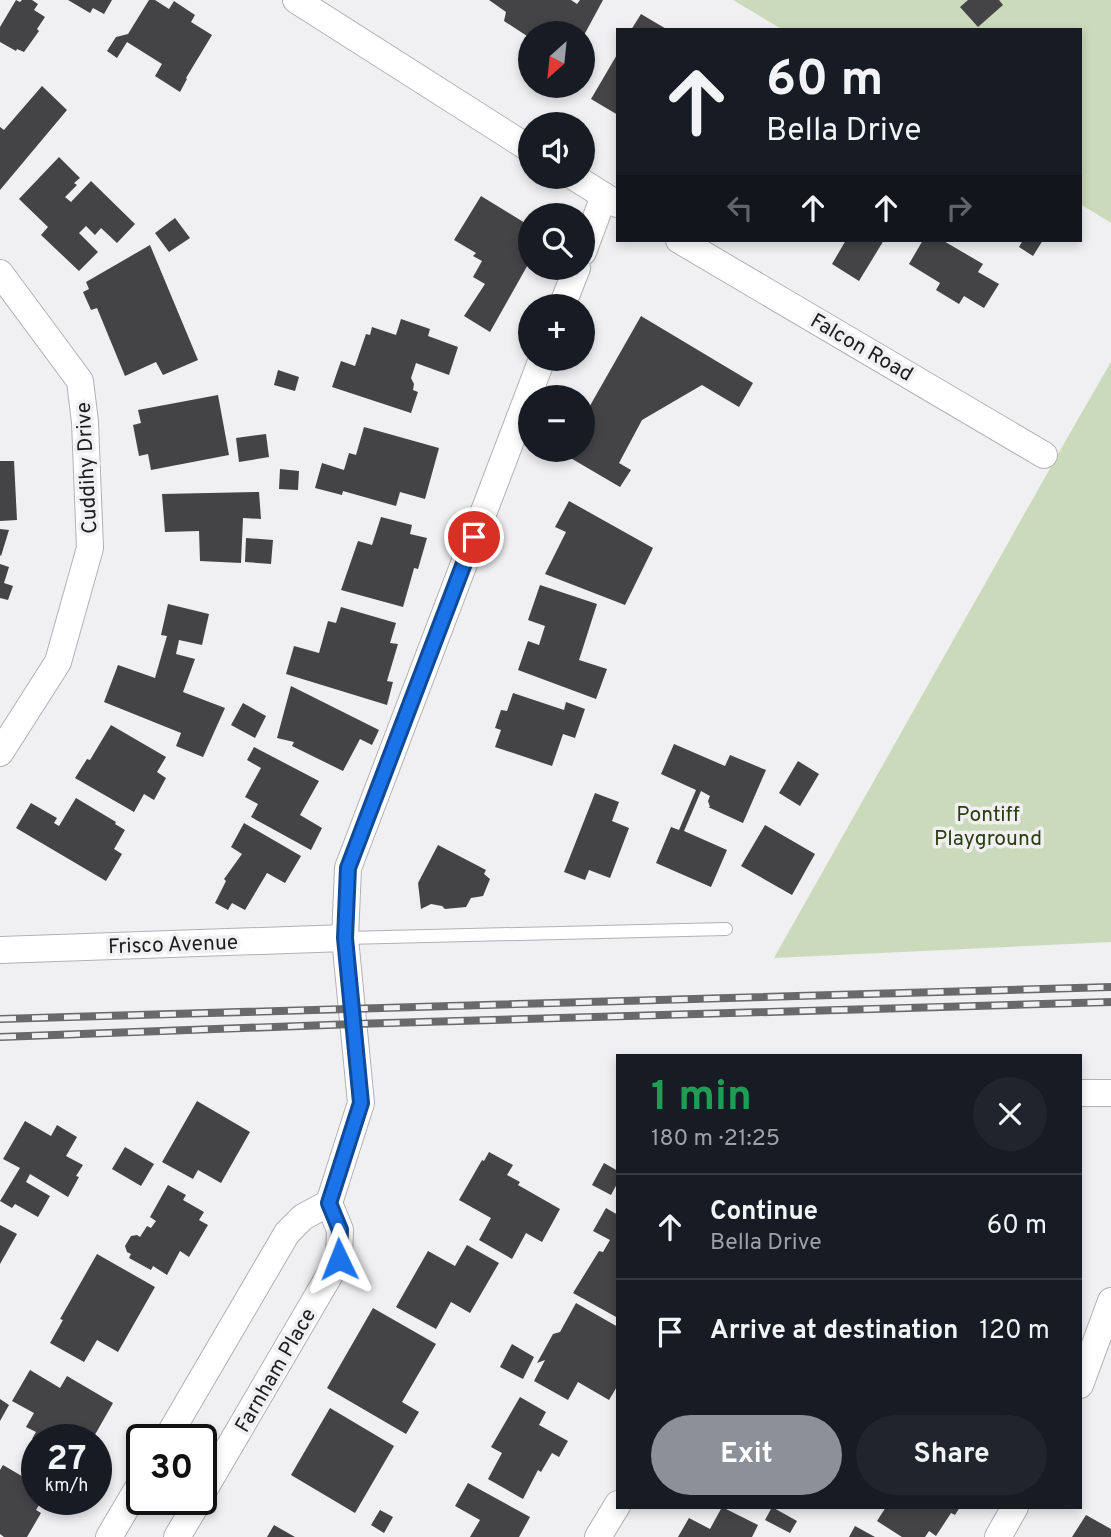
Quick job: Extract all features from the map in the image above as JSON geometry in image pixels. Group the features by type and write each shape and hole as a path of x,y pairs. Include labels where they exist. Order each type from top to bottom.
{"street":[{"path":"296,0 518,141"},
{"path":"593,189 611,200 595,230"},
{"name":"Falcon Road","path":"682,242 1044,455"},
{"name":"Cuddihy Drive","path":"0,273 80,381 85,422 90,548 58,663 0,753"},
{"path":"175,1424 287,1233 303,1217 329,1203 361,1103 345,938 348,868 537,371"},
{"name":"Frisco Avenue","path":"0,950 345,938"},
{"path":"1082,1093 1111,1093"},
{"name":"Farnham Place","path":"217,1469 339,1259 340,1230 329,1203"},
{"path":"1082,1380 1111,1301"},
{"path":"598,1537 616,1507"},
{"path":"109,1537 126,1508"},
{"path":"998,1537 1014,1509"},
{"name":"Farnham Place","path":"177,1537 190,1515"}],"lane":[{"path":"345,938 726,929"}],"green space":[{"path":"733,0 1111,0 1111,223 1082,205 1082,28 780,28"},
{"name":"Pontiff Playground","path":"1111,362 1111,942 774,958 1070,433"}],"building":[{"path":"16,0 32,0 38,4 34,10 45,17 24,52 17,49 16,51 0,42 0,27"},
{"path":"68,0 112,0 104,14 93,8 90,13"},
{"path":"149,0 155,0 169,9 174,1 195,15 191,22 212,35 180,92 155,76 162,64 127,42 117,58 107,51 116,37 128,34"},
{"path":"489,0 571,0 577,4 580,0 603,0 592,21 518,21 518,30 504,21 506,12"},
{"path":"968,0 999,0 1003,5 978,27 960,7"},
{"path":"641,14 665,28 632,28"},
{"path":"616,56 616,114 591,99 595,98 595,92"},
{"path":"42,86 67,110 0,190 0,127 4,130"},
{"path":"59,157 80,178 65,197 71,202 91,181 135,224 117,243 101,228 95,235 86,226 79,233 98,252 79,271 41,235 48,227 19,199"},
{"path":"481,196 518,219 519,280 490,332 464,316 485,284 473,277 482,261 473,256 476,253 454,240"},
{"path":"175,218 190,238 169,252 155,233"},
{"path":"845,242 883,242 859,281 832,264"},
{"path":"922,242 945,242 983,264 978,272 999,284 984,308 964,296 959,304 936,290 940,283 909,264"},
{"path":"1022,242 1042,242 1033,256 1019,247"},
{"path":"150,245 198,360 163,375 156,362 125,376 97,308 91,310 83,292 89,289 86,282"},
{"path":"641,316 753,383 739,407 702,385 642,420 619,463 631,470 620,487 577,462 595,462 595,397"},
{"path":"401,319 430,329 428,336 458,347 449,375 416,363 411,378 413,390 418,392 411,413 332,387 341,361 355,366 366,334 370,335 372,327 396,335"},
{"path":"278,370 299,377 295,391 274,385"},
{"path":"218,395 229,455 151,470 148,454 139,456 133,425 141,423 138,410"},
{"path":"364,427 439,448 425,499 400,492 396,506 343,491 342,495 315,488 322,463 344,470 349,453 356,455"},
{"path":"266,434 269,457 239,462 236,438"},
{"path":"0,461 14,461 17,520 0,521"},
{"path":"280,469 299,471 298,490 279,489"},
{"path":"259,492 261,519 243,518 241,563 200,561 199,531 165,532 162,494"},
{"path":"569,501 653,548 625,605 545,574 566,532 555,527"},
{"path":"381,517 412,525 410,534 427,538 418,569 414,568 403,607 341,590 358,541 372,545"},
{"path":"0,529 9,530 1,556 0,555"},
{"path":"246,538 273,540 271,564 245,562"},
{"path":"0,564 9,567 4,583 13,586 8,600 0,598"},
{"path":"540,585 597,604 579,660 607,669 596,699 518,670 528,641 539,645 545,626 528,620"},
{"path":"168,604 209,614 202,645 179,640 176,654 195,659 183,692 225,708 203,757 176,746 181,733 104,702 118,665 155,678 167,636 161,635"},
{"path":"341,607 396,623 390,643 398,644 387,681 393,682 387,705 286,674 294,646 319,653 328,621 336,623"},
{"path":"291,686 379,730 372,745 360,739 343,771 292,746 294,742 277,738"},
{"path":"513,693 564,710 566,702 585,709 575,738 563,734 552,766 495,747 501,730 495,728 501,710 507,711"},
{"path":"243,703 266,716 255,738 231,725"},
{"path":"111,725 166,757 157,772 166,778 154,800 144,794 134,812 75,778 87,759 90,760"},
{"path":"674,744 725,766 730,755 766,770 743,823 708,807 710,796 701,791 684,831 727,850 711,887 656,863 671,827 679,830 696,790 661,774"},
{"path":"254,747 319,781 300,815 322,828 311,850 251,817 258,804 245,797 261,768 247,760"},
{"path":"798,761 819,774 800,806 779,793"},
{"path":"595,793 619,802 612,821 629,828 610,878 589,870 585,880 564,872"},
{"path":"76,798 125,830 114,849 122,854 106,881 16,828 31,803 57,818 54,823 59,826"},
{"path":"244,823 301,856 285,883 267,873 245,910 232,903 228,910 215,903 226,881 224,879 242,854 231,847"},
{"path":"765,825 815,854 792,895 741,866"},
{"path":"438,845 486,870 484,874 490,879 483,896 471,898 466,907 445,909 431,904 421,909 418,883"},
{"path":"197,1101 250,1132 221,1183 198,1170 193,1179 162,1162"},
{"path":"25,1121 51,1136 57,1125 77,1137 66,1156 83,1165 68,1197 30,1174 26,1182 50,1196 38,1217 15,1204 12,1208 0,1201 20,1168 3,1159"},
{"path":"125,1147 154,1164 141,1186 112,1169"},
{"path":"489,1152 513,1165 507,1175 520,1182 518,1185 560,1209 542,1242 526,1233 512,1259 479,1240 491,1218 459,1200"},
{"path":"604,1163 616,1170 616,1186 611,1195 592,1185"},
{"path":"168,1185 186,1195 183,1200 204,1212 199,1220 208,1225 189,1257 180,1251 167,1275 153,1266 151,1270 129,1258 131,1254 125,1246 131,1236 140,1237 147,1226 151,1228 156,1221 150,1217"},
{"path":"606,1208 616,1214 616,1317 573,1293 599,1251 603,1252 610,1240 593,1231"},
{"path":"0,1225 17,1234 0,1264"},
{"path":"467,1245 499,1263 470,1313 451,1302 436,1329 396,1307 428,1251 455,1266"},
{"path":"97,1254 155,1287 118,1352 97,1340 84,1362 50,1343 63,1320 60,1319"},
{"path":"576,1303 616,1326 616,1388 609,1400 578,1382 568,1400 534,1381 545,1360 537,1363 553,1334 560,1332"},
{"path":"373,1308 436,1344 402,1402 419,1412 406,1434 327,1388"},
{"path":"512,1344 534,1357 523,1379 500,1367"},
{"path":"30,1370 60,1388 67,1376 113,1403 101,1424 28,1424 34,1413 12,1401"},
{"path":"520,1397 546,1412 539,1425 568,1441 559,1457 552,1453 541,1472 538,1470 523,1499 488,1479 502,1453 491,1447"},
{"path":"0,1399 9,1405 0,1421"},
{"path":"330,1408 394,1446 355,1513 291,1475"},
{"path":"3,1465 21,1476 21,1515 40,1515 27,1537 4,1537 0,1534 0,1470"},
{"path":"468,1483 530,1517 519,1537 470,1537 480,1520 455,1506"},
{"path":"721,1509 758,1525 752,1537 678,1537 689,1518 710,1529"},
{"path":"771,1509 776,1509 797,1521 790,1533 765,1520"},
{"path":"885,1509 959,1509 955,1515 951,1513 936,1536 929,1531 925,1537 902,1537 877,1521"},
{"path":"380,1510 393,1517 384,1533 371,1525"},
{"path":"1086,1515 1111,1529 1111,1537 1072,1537"},
{"path":"274,1525 295,1537 267,1537"},
{"path":"855,1526 875,1537 849,1537"}],"railway":[{"path":"0,1019 1111,987"},
{"path":"0,1037 1111,1002"}],"route":[{"path":"339,1259 340,1230 329,1203 361,1103 345,938 348,868 474,537"}]}
